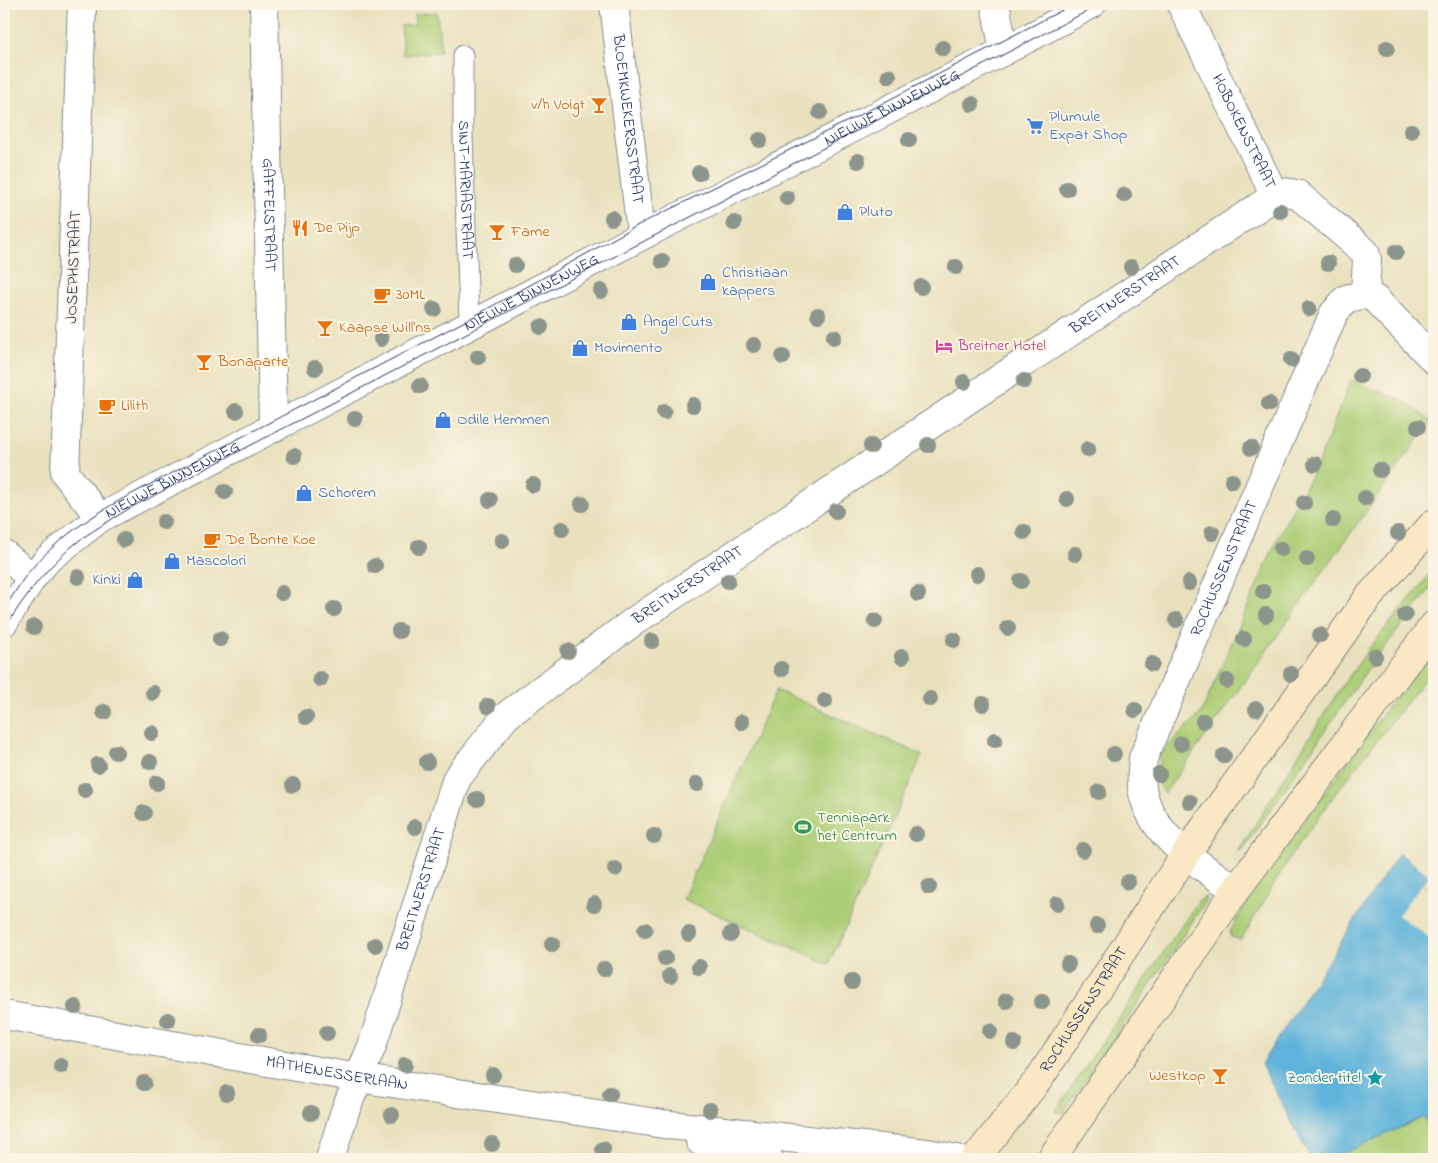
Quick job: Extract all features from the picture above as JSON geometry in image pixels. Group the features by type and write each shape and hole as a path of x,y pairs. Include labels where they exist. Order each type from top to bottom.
{"main road":[{"name":"ROCHUSSENSTRAAT","path":"975,1159 1039,1079 1185,855 1368,598 1434,523"},
{"path":"1051,1159 1236,890 1434,625"}],"street":[{"name":"JOSEPHSTRAAT","path":"82,4 65,472 100,518"},
{"name":"GAFFELSTRAAT","path":"264,4 273,420 276,427"},
{"name":"BLOEMKWEKERSSTRAAT","path":"614,4 640,224 644,234"},
{"path":"995,4 1004,51"},
{"name":"NIEUWE BINNENWEG","path":"4,622 32,578 48,559 100,518 644,234 1004,51 1092,4"},
{"name":"HOBOKENSTRAAT","path":"1181,4 1275,196 1284,192 1297,194 1365,252 1367,259 1365,294"},
{"name":"BREITNERSTRAAT","path":"330,1159 345,1111 372,1046 458,778 506,716 633,622 1275,196"},
{"path":"1365,294 1376,299 1434,360"},
{"name":"ROCHUSSENSTRAAT","path":"1236,890 1185,855 1155,822 1145,800 1141,779 1143,758 1334,313 1346,299 1365,294"},
{"path":"4,554 32,578"},
{"name":"MATHENESSERLAAN","path":"4,1015 358,1078 670,1125 927,1152 956,1159"},
{"name":"MATHENESSERLAAN","path":"670,1125 711,1146 769,1159"}],"lane":[{"name":"SINT-MARIASTRAAT","path":"463,55 463,135 469,319 471,325"}],"green space":[{"path":"437,12 441,52 403,55 401,26 415,25 414,14"},
{"path":"1351,380 1402,400 1431,421 1164,794 1159,786 1157,777 1160,754 1201,713 1280,533 1319,461"},
{"path":"1434,569 1434,584 1367,670 1244,848 1238,852 1339,690 1372,645"},
{"path":"1434,644 1434,667 1332,798 1292,854 1241,940 1231,937 1230,932 1250,895"},
{"name":"Tennispark het Centrum","path":"776,690 922,755 829,964 683,899"},
{"path":"1205,897 1205,902 1063,1113 1055,1112 1199,900"},
{"path":"1424,1117 1434,1136 1434,1150 1416,1159 1330,1159"}],"water":[{"path":"1399,853 1428,875 1422,884 1434,893 1434,1136 1424,1117 1330,1159 1311,1159 1261,1064"}],"pier":[{"path":"1422,884 1434,893 1434,941 1398,915"}],"tram line":[{"path":"4,609 27,574 48,551 85,522 124,498 469,319 640,224 850,120 1074,4"},
{"path":"4,630 20,605 48,569 81,539 130,508 1101,4"}],"place":[{"name":"v/h Voigt","path":"599,105"},
{"name":"Plumule Expat Shop","path":"1035,126"},
{"name":"Pluto","path":"845,212"},
{"name":"De Pijp","path":"300,228"},
{"name":"Fame","path":"497,232"},
{"name":"Christiaan kappers","path":"708,282"},
{"name":"30ML","path":"382,295"},
{"name":"Angel Cuts","path":"629,322"},
{"name":"Kaapse Will'ns","path":"325,328"},
{"name":"Breitner Hotel","path":"944,346"},
{"name":"Movimento","path":"580,348"},
{"name":"Bonaparte","path":"204,362"},
{"name":"Lilith","path":"107,406"},
{"name":"Odile Hemmen","path":"443,420"},
{"name":"Schorem","path":"304,493"},
{"name":"De Bonte Koe","path":"212,540"},
{"name":"Mascolori","path":"172,561"},
{"name":"Kinki","path":"135,580"},
{"name":"Tennispark het Centrum","path":"803,827"},
{"name":"Westkop","path":"1220,1076"},
{"name":"Zonder titel","path":"1375,1078"}]}
